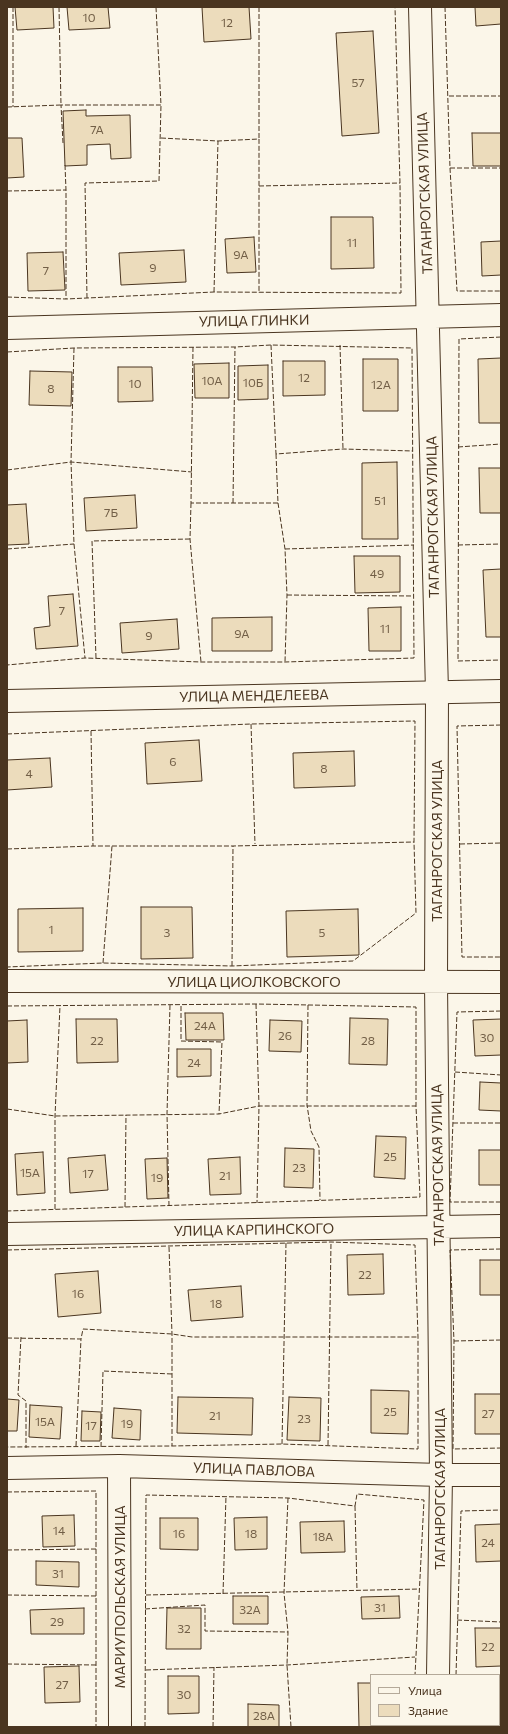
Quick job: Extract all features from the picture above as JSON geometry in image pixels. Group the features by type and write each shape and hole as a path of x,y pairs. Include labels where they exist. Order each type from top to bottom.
{"street":[{"name":"ТАГАНРОГСКАЯ УЛИЦА","path":"420,7 429,317 437,692 436,983 441,1476 438,1674"},
{"name":"УЛИЦА ГЛИНКИ","path":"7,328 501,315"},
{"name":"УЛИЦА МЕНДЕЛЕЕВА","path":"7,701 501,691"},
{"name":"УЛИЦА ЦИОЛКОВСКОГО","path":"7,981 501,982"},
{"name":"УЛИЦА КАРПИНСКОГО","path":"7,1234 501,1226"},
{"name":"УЛИЦА ПАВЛОВА","path":"7,1468 119,1466 441,1476 501,1475"},
{"name":"МАРИУПОЛЬСКАЯ УЛИЦА","path":"119,1466 120,1727"}],"building":[{"path":"15,7 53,7 54,28 17,30"},
{"path":"67,7 108,7 110,28 69,30"},
{"path":"202,7 249,7 251,39 204,42"},
{"path":"475,7 501,7 501,24 476,26"},
{"path":"373,31 379,133 342,136 336,33"},
{"path":"86,110 86,116 130,115 131,158 111,159 110,144 87,145 87,165 65,166 63,111"},
{"path":"472,133 501,133 501,166 473,166"},
{"path":"7,138 22,138 24,177 7,178"},
{"path":"331,217 373,217 374,268 331,269"},
{"path":"254,237 256,272 227,273 225,239"},
{"path":"501,241 501,275 482,276 481,242"},
{"path":"184,250 186,282 121,285 119,253"},
{"path":"63,252 65,290 28,291 27,253"},
{"path":"501,358 501,423 479,423 478,359"},
{"path":"363,359 398,359 398,411 363,411"},
{"path":"283,361 325,361 325,395 283,396"},
{"path":"229,363 229,398 195,398 194,364"},
{"path":"268,365 268,399 238,400 238,366"},
{"path":"118,367 152,367 153,401 118,402"},
{"path":"30,371 72,372 71,406 29,405"},
{"path":"397,462 398,539 362,539 362,463"},
{"path":"479,468 501,468 501,513 480,513"},
{"path":"135,495 137,528 86,531 84,498"},
{"path":"26,504 29,544 7,545 7,505"},
{"path":"354,556 400,556 400,592 355,593"},
{"path":"501,569 501,637 486,637 483,570"},
{"path":"73,594 78,646 36,649 34,628 50,626 48,596"},
{"path":"401,607 401,651 369,651 368,608"},
{"path":"272,617 272,651 212,651 212,618"},
{"path":"177,619 179,649 122,653 120,623"},
{"path":"199,740 202,781 147,784 145,743"},
{"path":"354,751 355,786 294,788 293,753"},
{"path":"50,758 52,787 7,790 7,760"},
{"path":"141,907 192,907 193,958 141,959"},
{"path":"83,908 83,951 18,952 18,909"},
{"path":"358,909 359,955 287,957 286,911"},
{"path":"185,1013 223,1013 224,1040 186,1040"},
{"path":"350,1018 388,1019 387,1065 349,1064"},
{"path":"76,1019 117,1019 118,1062 77,1063"},
{"path":"501,1019 501,1055 475,1056 473,1020"},
{"path":"27,1020 28,1062 7,1063 7,1021"},
{"path":"270,1020 302,1021 301,1052 269,1051"},
{"path":"177,1049 211,1049 211,1076 177,1077"},
{"path":"480,1082 501,1083 501,1111 479,1110"},
{"path":"376,1136 406,1137 405,1179 374,1177"},
{"path":"285,1148 314,1149 313,1188 284,1187"},
{"path":"479,1150 501,1150 501,1185 479,1185"},
{"path":"43,1152 45,1193 17,1195 15,1154"},
{"path":"105,1155 108,1190 70,1193 68,1158"},
{"path":"240,1157 241,1194 210,1195 208,1159"},
{"path":"167,1158 168,1198 147,1199 145,1159"},
{"path":"383,1254 384,1294 348,1295 347,1255"},
{"path":"480,1260 501,1260 501,1295 480,1295"},
{"path":"98,1271 101,1313 58,1317 55,1274"},
{"path":"241,1286 243,1317 191,1321 188,1290"},
{"path":"371,1390 409,1391 408,1434 371,1433"},
{"path":"475,1394 501,1394 501,1434 475,1434"},
{"path":"178,1397 253,1398 252,1435 177,1433"},
{"path":"289,1397 321,1398 320,1441 287,1440"},
{"path":"7,1399 19,1400 17,1431 7,1431"},
{"path":"30,1405 62,1407 60,1439 29,1437"},
{"path":"114,1408 141,1410 140,1440 112,1438"},
{"path":"82,1411 101,1412 100,1441 81,1441"},
{"path":"74,1515 75,1546 43,1547 42,1516"},
{"path":"267,1517 267,1549 235,1550 234,1518"},
{"path":"160,1518 198,1518 198,1550 160,1549"},
{"path":"344,1521 345,1552 301,1553 300,1522"},
{"path":"501,1524 501,1561 476,1562 475,1525"},
{"path":"36,1561 79,1562 79,1587 36,1585"},
{"path":"233,1596 268,1596 268,1624 233,1624"},
{"path":"399,1596 400,1618 362,1619 361,1597"},
{"path":"84,1608 84,1634 31,1634 30,1610"},
{"path":"167,1608 201,1608 201,1649 166,1649"},
{"path":"475,1628 501,1628 501,1666 476,1667"},
{"path":"79,1666 80,1702 45,1703 44,1667"},
{"path":"168,1676 199,1676 199,1713 168,1714"},
{"path":"358,1683 370,1683 370,1726 392,1727 359,1727"},
{"path":"248,1704 279,1705 279,1727 248,1727"},
{"path":"501,1714 501,1727 480,1727 500,1726"}],"fence":[{"path":"13,7 13,107"},
{"path":"7,107 61,105 59,7"},
{"path":"63,143 61,105 161,105 156,7"},
{"path":"259,7 259,139"},
{"path":"7,297 66,299 214,292 401,293 400,183 395,7"},
{"path":"445,7 450,168 457,291 501,291"},
{"path":"449,96 501,96"},
{"path":"87,298 85,183 159,181 161,105"},
{"path":"161,138 218,141 259,139 259,293"},
{"path":"214,292 218,141"},
{"path":"65,165 66,299"},
{"path":"450,168 501,168"},
{"path":"259,186 400,183"},
{"path":"7,191 66,190"},
{"path":"501,337 459,339 458,661 501,660"},
{"path":"271,345 276,454 343,449 413,451"},
{"path":"7,352 74,348 235,347 271,345 412,348 414,658 285,662 201,662 85,658 7,665"},
{"path":"340,345 343,449"},
{"path":"193,347 191,503 278,503"},
{"path":"233,503 235,347"},
{"path":"74,348 71,462 74,544 85,658"},
{"path":"458,447 501,444"},
{"path":"276,454 278,503 285,549 287,595 285,662"},
{"path":"7,470 71,462 192,472"},
{"path":"191,503 190,539 201,662"},
{"path":"96,658 92,541 190,539"},
{"path":"7,549 74,544"},
{"path":"458,545 501,544"},
{"path":"285,549 414,545"},
{"path":"287,595 413,596"},
{"path":"7,734 251,724 415,721 414,842 416,913 353,961 232,966 103,963 7,967"},
{"path":"251,724 255,844"},
{"path":"501,725 457,726 462,957 501,957"},
{"path":"91,731 93,846"},
{"path":"7,849 93,846 233,846 414,842"},
{"path":"460,844 501,843"},
{"path":"103,963 112,846"},
{"path":"232,966 233,846"},
{"path":"256,1004 259,1106 257,1203"},
{"path":"7,1006 256,1004 416,1007 416,1106 420,1197 7,1211"},
{"path":"169,1206 167,1114 170,1005"},
{"path":"308,1005 307,1105 311,1131 319,1147 320,1200"},
{"path":"55,1209 55,1116 60,1006"},
{"path":"181,1006 181,1041 222,1042 219,1114"},
{"path":"501,1011 457,1012 450,1202 501,1202"},
{"path":"455,1072 501,1075"},
{"path":"7,1109 55,1116 219,1114 259,1106 416,1106"},
{"path":"125,1207 126,1115"},
{"path":"453,1123 501,1123"},
{"path":"7,1250 331,1242 415,1245 418,1337 418,1449 282,1444 7,1447"},
{"path":"328,1445 331,1242"},
{"path":"282,1444 286,1243"},
{"path":"169,1247 172,1334 172,1446"},
{"path":"501,1249 450,1250 454,1341 453,1449 501,1448"},
{"path":"7,1338 81,1339 83,1329 172,1334 192,1337 418,1337"},
{"path":"21,1337 18,1395 26,1401 26,1448"},
{"path":"76,1446 81,1339"},
{"path":"454,1341 501,1340"},
{"path":"101,1447 103,1371 172,1374"},
{"path":"7,1492 96,1491 96,1727"},
{"path":"145,1727 146,1495 288,1498 355,1506 357,1494 424,1500 415,1674"},
{"path":"223,1594 226,1496"},
{"path":"288,1498 284,1593 288,1632 287,1665 291,1727"},
{"path":"355,1506 357,1591"},
{"path":"456,1674 461,1511 501,1510"},
{"path":"7,1550 96,1549"},
{"path":"146,1595 420,1589"},
{"path":"7,1595 96,1596"},
{"path":"145,1609 205,1605 205,1631 288,1632"},
{"path":"457,1620 501,1622"},
{"path":"146,1670 287,1665 415,1657"},
{"path":"7,1664 96,1665"},
{"path":"213,1727 214,1667"}]}
